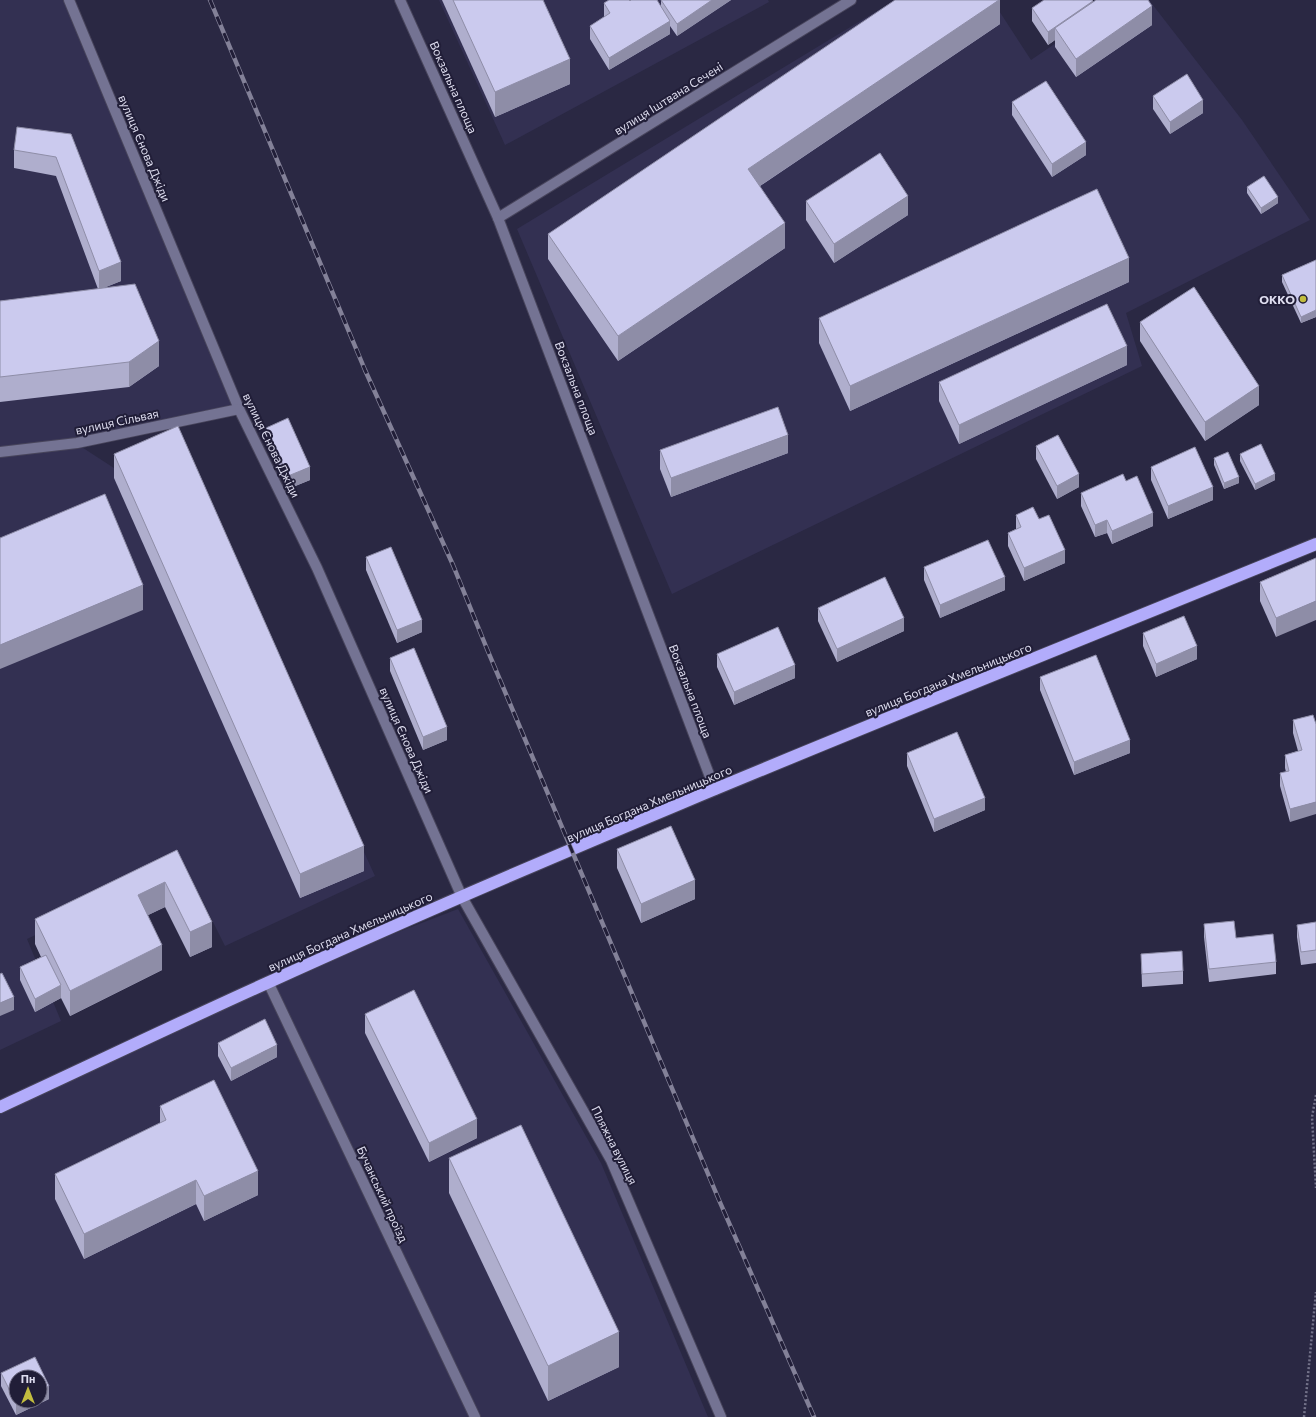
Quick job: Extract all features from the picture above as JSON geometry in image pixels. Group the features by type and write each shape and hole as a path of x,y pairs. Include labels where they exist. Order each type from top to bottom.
{"highway":[{"name":"вулиця Богдана Хмельницького","path":"0,1107 268,982 462,897 715,790 1316,544"}],"street":[{"name":"вулиця Єнова Джіди","path":"69,0 239,409 317,568 462,897"},
{"name":"Вокзальна площа","path":"400,0 498,218 715,790"},
{"name":"вулиця Іштвана Сечені","path":"498,218 851,0"},
{"name":"вулиця Сільвая","path":"0,452 77,443 239,409"},
{"name":"Пляжна вулиця","path":"462,897 611,1160 721,1417"},
{"name":"Бучанський проїзд","path":"268,982 475,1417"}],"path":[{"path":"1316,1095 1312,1117 1316,1188"},
{"path":"1304,1417 1316,1292"}],"shaded area":[{"path":"0,0 69,0 239,409 77,444 117,470 178,446 375,876 225,946 184,864 27,939 61,1021 0,1050"},
{"path":"439,0 768,0 769,2 505,145"},
{"path":"895,0 992,0 1031,60 1119,0 1149,0 1242,120 1310,220 1126,313 1142,366 672,594 517,229"},
{"path":"458,909 601,1163 708,1417 0,1417 0,1107 268,982"}],"building":[{"path":"453,0 543,0 570,59 495,92"},
{"path":"609,0 657,0 670,21 609,58 590,26 610,13 604,3"},
{"path":"661,0 712,0 677,24"},
{"path":"895,0 999,0 748,169 785,223 618,336 548,234"},
{"path":"1044,0 1093,1 1048,32 1032,8"},
{"path":"1096,0 1148,0 1152,6 1076,59 1055,28"},
{"path":"1187,74 1203,100 1170,122 1153,96"},
{"path":"1046,81 1086,142 1052,164 1012,102"},
{"path":"17,127 71,134 121,262 99,271 56,157 14,150"},
{"path":"880,153 908,196 834,244 806,201"},
{"path":"1264,176 1278,197 1261,208 1247,187"},
{"path":"1097,189 1129,258 850,386 819,318"},
{"name":"ОККО","path":"1316,260 1316,310 1301,317 1282,275"},
{"path":"135,284 159,341 129,362 0,377 0,301"},
{"path":"1194,287 1259,386 1205,422 1140,322"},
{"path":"1107,304 1127,346 959,425 939,382"},
{"path":"778,407 788,435 671,478 660,450"},
{"path":"288,418 310,467 288,476 266,428"},
{"path":"178,426 364,846 300,874 114,454"},
{"path":"1058,435 1079,474 1057,486 1036,446"},
{"path":"1261,444 1275,474 1255,484 1240,454"},
{"path":"1195,447 1213,487 1168,506 1151,467"},
{"path":"1228,452 1239,477 1224,483 1214,458"},
{"path":"1123,474 1126,481 1137,476 1153,513 1112,531 1107,520 1095,525 1081,493"},
{"path":"105,494 143,585 0,645 0,538"},
{"path":"1033,507 1039,519 1049,515 1065,550 1024,568 1008,533 1021,527 1016,515"},
{"path":"988,540 1005,577 940,605 924,567"},
{"path":"391,547 422,620 397,630 366,557"},
{"path":"1316,558 1316,601 1276,618 1260,582"},
{"path":"885,577 904,618 837,649 818,608"},
{"path":"1184,616 1197,646 1156,664 1143,633"},
{"path":"778,627 795,665 734,692 717,654"},
{"path":"414,648 447,727 423,737 390,658"},
{"path":"1096,655 1130,740 1074,762 1040,677"},
{"path":"1313,715 1316,724 1316,802 1290,809 1280,773 1289,771 1285,755 1302,750 1293,720"},
{"path":"957,732 985,798 934,819 907,753"},
{"path":"671,826 695,880 641,904 617,849"},
{"path":"177,850 212,922 190,932 165,882 138,895 162,945 70,991 35,919"},
{"path":"1234,921 1236,938 1273,934 1276,962 1209,969 1204,924"},
{"path":"1316,922 1316,950 1301,952 1297,925"},
{"path":"1182,951 1183,971 1142,974 1141,954"},
{"path":"46,955 61,985 35,999 20,967"},
{"path":"2,973 14,997 0,1003 0,974"},
{"path":"414,990 477,1119 429,1143 365,1014"},
{"path":"265,1019 277,1045 231,1068 218,1043"},
{"path":"214,1080 258,1171 204,1196 196,1180 84,1234 55,1174 166,1120 160,1106"},
{"path":"521,1125 619,1332 548,1366 449,1158"},
{"path":"35,1357 41,1369 10,1369"},
{"path":"8,1370 8,1387 1,1373"}],"railway":[{"path":"210,0 365,370 453,565 719,1200 814,1417"}],"place":[{"name":"ОККО","path":"1303,299"}]}
